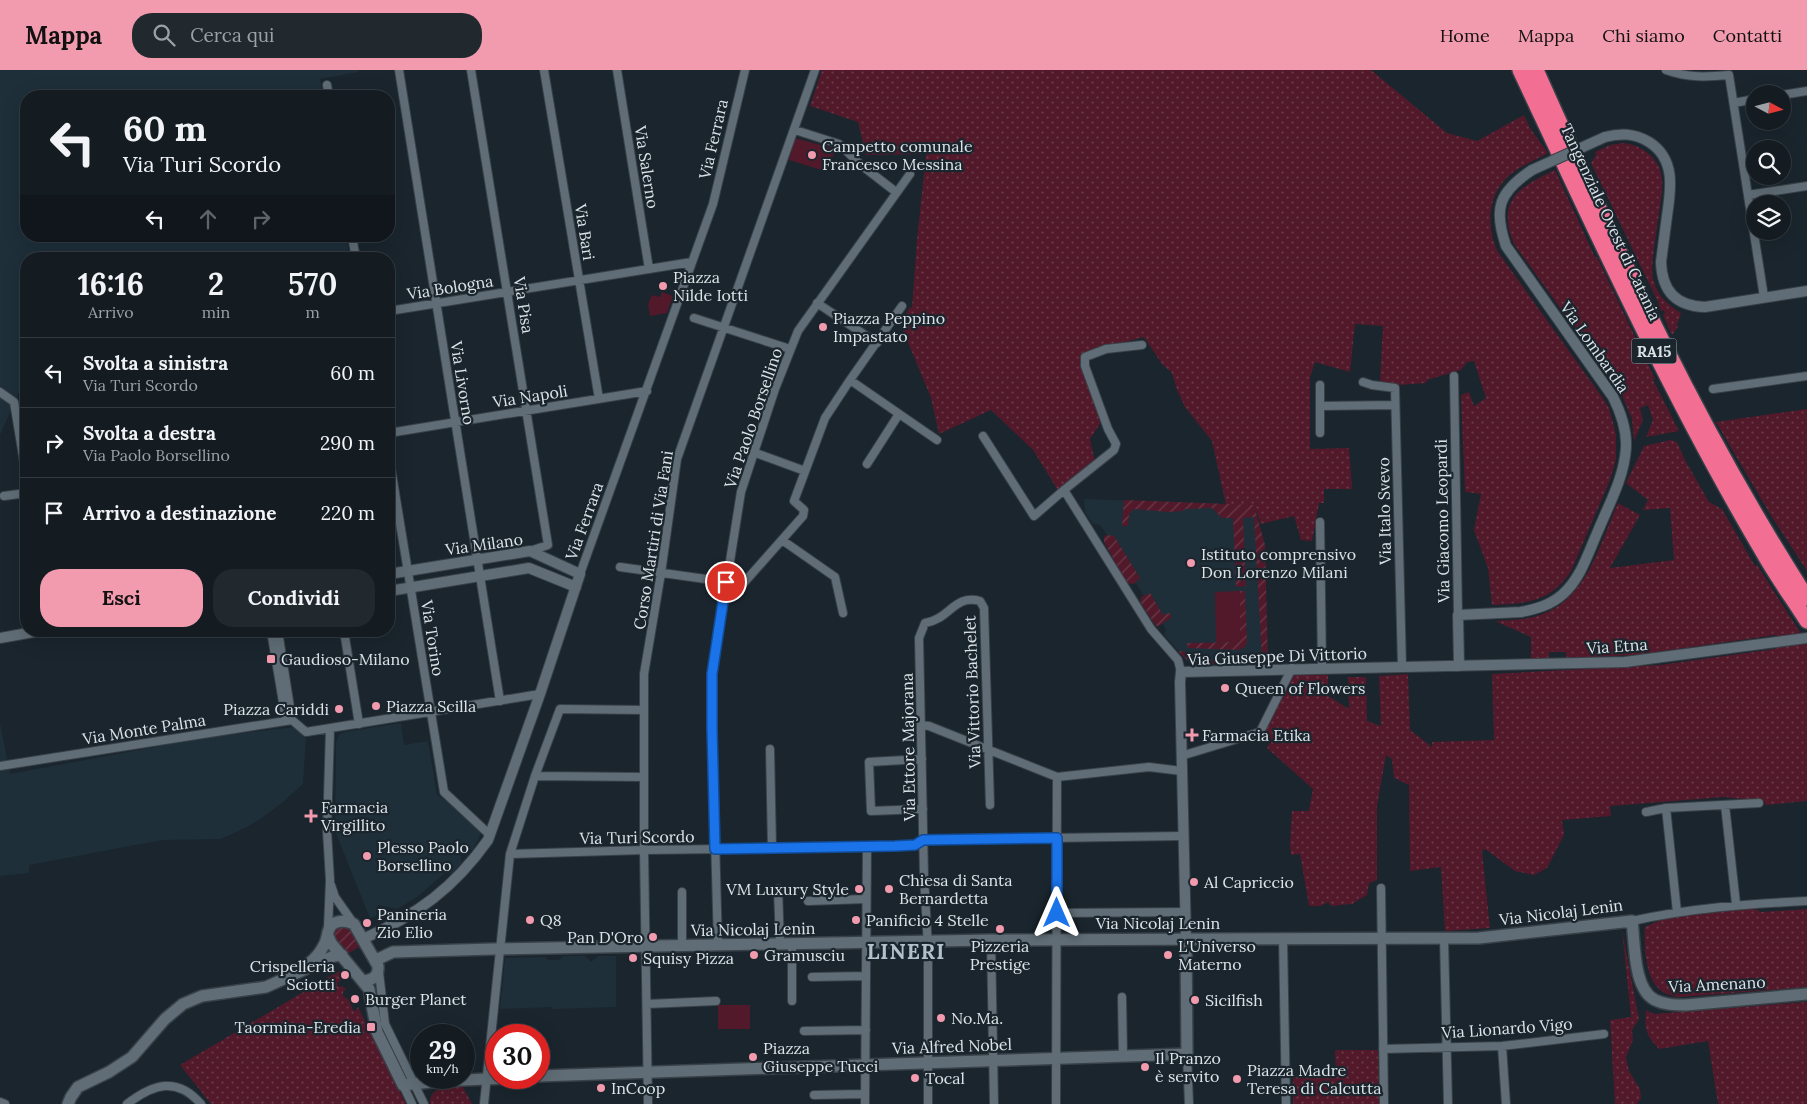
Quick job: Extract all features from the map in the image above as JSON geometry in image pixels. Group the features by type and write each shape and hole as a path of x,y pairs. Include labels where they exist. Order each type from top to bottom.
{"highway":[{"name":"Tangenziale Ovest di Catania","path":"1520,70 1611,264 1688,419 1765,556 1804,609"},
{"name":"Tangenziale Ovest di Catania","path":"1536,70 1622,259 1699,413 1772,542 1804,609"},
{"path":"1699,413 1807,578"},
{"path":"1804,609 1807,627"}],"main road":[{"path":"297,972 316,957 328,933 341,920 354,924 378,966"},
{"name":"Via Nicolaj Lenin","path":"363,981 370,981 375,977 378,966 393,952 991,940 1479,938 1632,921"},
{"name":"Via Amenano","path":"1632,921 1639,978 1648,995 1655,1000 1671,1005 1686,1005 1807,994"},
{"path":"328,933 330,943 369,989 379,1038 408,1085 485,1078"},
{"path":"1186,939 1187,1054"},
{"path":"68,1104 78,1087 109,1072 132,1057 165,1019 192,999 266,987 334,956 342,955"},
{"name":"Via Alfred Nobel","path":"550,1076 1187,1054"}],"street":[{"name":"Via Livorno","path":"399,70 500,700"},
{"name":"Via Pisa","path":"471,70 548,545 530,552"},
{"name":"Via Bari","path":"544,70 599,399"},
{"name":"Via Salerno","path":"617,70 649,269"},
{"name":"Via Ferrara","path":"364,939 394,925 415,912 455,881 474,859 490,835 580,574 713,204 745,70"},
{"name":"Corso Martiri di Via Fani","path":"648,1104 644,850 644,674 677,459 815,70"},
{"path":"1666,70 1703,78 1729,76 1764,297 1807,291"},
{"path":"327,86 328,90"},
{"path":"1791,94 1807,91"},
{"path":"1734,103 1746,101"},
{"path":"794,130 839,144 861,165 896,192"},
{"name":"Via Lombardia","path":"1458,615 1521,612 1540,608 1563,594 1577,577 1582,567 1617,487 1625,459 1626,434 1621,415 1613,397 1506,246 1499,227 1500,209 1504,196 1514,182 1532,170 1605,137 1618,134 1636,136 1652,144 1659,151 1670,172 1671,191 1661,274 1674,298 1688,305 1705,307 1764,297"},
{"name":"Via Paolo Borsellino","path":"718,946 712,674 740,492 798,331 910,174"},
{"path":"1748,194 1807,186"},
{"name":"Via Bologna","path":"395,310 692,262"},
{"path":"817,303 877,343"},
{"path":"724,598 734,594 803,516 804,510 794,501 825,418 902,306"},
{"path":"694,318 790,349"},
{"path":"983,436 1034,516 1114,450 1116,444 1108,429 1085,366 1085,357 1106,349 1142,345"},
{"name":"Via Giacomo Leopardi","path":"1454,376 1459,666"},
{"path":"1713,389 1807,376"},
{"path":"850,380 937,440"},
{"name":"Via Italo Svevo","path":"1363,382 1372,386 1395,388 1402,667"},
{"path":"1320,385 1320,433"},
{"name":"Via Napoli","path":"395,432 647,391"},
{"path":"0,392 14,402 20,438"},
{"path":"1320,406 1395,405"},
{"path":"867,464 899,414"},
{"path":"753,452 805,471"},
{"path":"1064,490 1151,629 1178,660 1181,672"},
{"name":"Via Torino","path":"395,492 444,792 490,835"},
{"path":"4,496 20,493"},
{"path":"1320,522 1322,668"},
{"path":"782,540 835,577 843,613"},
{"name":"Via Milano","path":"395,573 530,552 580,574"},
{"path":"620,567 726,582"},
{"name":"Via Milano","path":"395,590 529,568 576,587"},
{"name":"Via Vittorio Bachelet","path":"936,621 962,600 972,599 980,601 984,608 990,804"},
{"name":"Via Ettore Majorana","path":"928,1104 927,942 919,638 925,623 936,621"},
{"path":"0,638 20,634"},
{"path":"274,637 289,720 306,732 540,694"},
{"path":"345,637 359,724"},
{"name":"Via Etna","path":"1459,666 1625,662 1807,638"},
{"name":"Via Giuseppe Di Vittorio","path":"1186,939 1181,756 1181,672 1292,668 1459,666"},
{"path":"1181,756 1260,732 1292,668"},
{"path":"492,1024 510,854 535,776 560,709 644,710"},
{"name":"Via Monte Palma","path":"0,766 289,720"},
{"path":"921,725 929,726 1057,777 1149,768 1182,771"},
{"path":"328,933 330,729"},
{"path":"770,749 772,848"},
{"path":"922,760 870,762 871,811 923,809"},
{"path":"535,776 644,777"},
{"path":"1056,1104 1057,777"},
{"path":"1646,812 1666,808 1758,803"},
{"path":"1725,805 1736,904"},
{"path":"1666,808 1677,912"},
{"name":"Via Turi Scordo","path":"510,854 867,847 915,845 923,840 1183,836"},
{"path":"865,1104 867,847"},
{"path":"330,880 336,897 354,924"},
{"path":"1381,888 1384,1104"},
{"path":"778,889 780,945"},
{"path":"682,892 682,947"},
{"path":"808,901 866,899"},
{"name":"Via Nicolaj Lenin","path":"1632,921 1677,912 1736,904 1807,901"},
{"path":"1057,913 1185,912"},
{"path":"1283,938 1286,1104"},
{"path":"1444,938 1448,1104"},
{"path":"991,940 994,1104"},
{"path":"792,944 792,1001"},
{"path":"378,966 385,1024 408,1085 412,1104"},
{"path":"812,977 866,976"},
{"path":"1122,997 1123,1056"},
{"path":"647,1004 716,1001"},
{"path":"804,1031 866,1030"},
{"name":"Via Lionardo Vigo","path":"1383,1049 1502,1046 1604,1034"},
{"path":"1502,1046 1506,1104"},
{"path":"1187,1054 1189,1104"},
{"path":"127,1104 148,1090 169,1085 183,1089 201,1104"},
{"path":"408,1085 424,1104"},
{"path":"484,1104 485,1089"},
{"path":"814,1095 865,1094"},
{"path":"0,1102 5,1104"}],"shaded area":[{"path":"0,70 358,70 358,72 320,79 322,90 20,90 20,242 347,242 349,252 20,252 20,392 0,435"},
{"path":"822,70 1371,70 1447,133 1477,141 1524,115 1530,128 1548,153 1515,171 1503,182 1497,191 1491,211 1494,242 1498,252 1609,408 1616,434 1616,459 1610,480 1571,571 1555,589 1537,599 1516,604 1492,605 1488,568 1474,530 1481,494 1465,492 1461,395 1469,392 1474,406 1486,398 1474,361 1467,362 1461,370 1427,380 1426,383 1400,385 1380,381 1383,326 1355,324 1350,372 1315,362 1310,377 1310,449 1349,448 1352,489 1324,489 1324,503 1319,503 1312,541 1301,540 1294,516 1261,524 1254,505 1226,505 1212,441 1185,407 1172,373 1162,364 1144,337 1089,351 1082,357 1082,369 1101,422 1090,439 1095,462 1059,492 1033,450 991,410 939,434 931,398 900,323 910,307 912,308 926,154 866,155 858,122 810,106"},
{"name":"Campetto comunale Francesco Messina","path":"795,138 835,149 828,172 789,160"},
{"path":"1630,144 1649,154 1661,172 1662,189 1652,272 1655,285 1661,296 1681,313 1678,327 1672,335 1663,315 1665,313 1663,310 1661,311 1658,305 1591,163 1596,155 1595,152 1610,145"},
{"path":"1555,170 1655,379 1653,380 1679,431 1646,437 1653,420 1648,405 1640,408 1643,420 1634,441 1632,419 1620,391 1514,244 1509,229 1508,216 1514,197 1521,189"},
{"path":"662,292 673,296 667,313 650,316 648,304 652,295 660,297"},
{"path":"1807,409 1807,571 1770,514 1716,422"},
{"path":"1671,440 1677,442 1709,502 1722,509 1755,566 1757,565 1807,643 1807,801 1766,805 1764,801 1724,797 1610,806 1611,816 1562,820 1564,835 1547,868 1534,875 1515,871 1485,849 1482,851 1490,928 1445,931 1441,867 1410,871 1409,785 1394,778 1392,759 1386,755 1377,806 1377,880 1369,883 1367,895 1352,904 1331,906 1328,902 1321,906 1309,906 1300,854 1291,855 1290,844 1292,811 1309,811 1313,789 1267,748 1272,740 1263,734 1294,675 1328,675 1328,696 1349,709 1348,677 1366,677 1367,721 1381,726 1379,676 1408,674 1410,730 1432,747 1432,742 1494,740 1492,674 1660,665 1775,649 1776,635 1635,655 1566,658 1566,652 1549,652 1549,659 1531,659 1531,637 1495,621 1535,617 1556,608 1569,597 1581,584 1590,568 1618,503 1640,515 1610,568 1674,560 1670,508 1643,510 1648,500 1626,483 1644,446"},
{"name":"Istituto comprensivo Don Lorenzo Milani","path":"1084,499 1254,505 1265,545 1268,663 1194,665 1186,660 1165,636 1166,630 1163,624 1156,626 1141,603 1140,599 1144,596 1136,583 1127,583 1104,542 1104,537 1107,535 1100,525 1093,524 1085,512"},
{"path":"1124,500 1254,505 1265,545 1268,663 1229,664 1236,660 1262,659 1254,517 1243,518 1246,586 1236,587 1233,518 1222,518 1212,508 1168,512 1134,509 1129,514 1128,526 1122,526"},
{"path":"1107,535 1114,536 1140,578 1134,584 1127,583 1104,542 1104,537"},
{"path":"1240,591 1241,642 1216,642 1215,592"},
{"path":"1240,591 1245,591 1247,642 1245,647 1239,650 1188,648 1187,643 1240,642"},
{"path":"1150,593 1163,615 1169,613 1172,617 1159,626 1156,626 1141,603 1141,597"},
{"path":"1178,651 1198,653 1219,664 1196,665 1188,661"},
{"path":"0,723 10,774 208,737 295,727 306,738 303,784 259,820 221,839 162,840 29,865 29,873 0,876"},
{"path":"401,723 404,745 428,741 437,795 449,803 481,833 473,850 464,849 460,854 462,863 452,874 446,872 417,897 397,909 378,905 376,916 370,918 335,831 336,742 340,734 345,732"},
{"path":"1753,908 1761,912 1807,909 1807,987 1680,997 1663,992 1657,987 1648,967 1645,951 1645,927 1667,917"},
{"path":"342,926 352,930 359,947 349,953 334,937 336,929"},
{"path":"1622,930 1639,1019 1632,1030 1633,1040 1626,1057 1629,1071 1640,1089 1641,1098 1637,1104 1615,1104 1610,1020 1631,1017"},
{"path":"563,956 585,956 591,962 598,956 616,956 616,1007 500,1009 505,958 545,957 548,960 559,960"},
{"path":"339,971 343,978 337,983 338,987 342,986 346,989 343,992 343,996 349,1000 353,1010 355,1011 358,1007 406,1104 211,1104 180,1065"},
{"path":"1807,1002 1807,1104 1718,1104 1708,1041 1659,1049 1651,1040 1645,1022 1646,1010 1654,1014"},
{"path":"718,1005 750,1005 750,1029 718,1029"},
{"path":"1335,1050 1378,1050 1379,1104 1293,1104 1293,1076 1336,1073"},
{"path":"440,1089 464,1089 472,1104 430,1104 431,1096"}],"place":[{"name":"Campetto comunale Francesco Messina","path":"812,155"},
{"name":"Piazza Nilde Iotti","path":"663,286"},
{"name":"Piazza Peppino Impastato","path":"823,327"},
{"name":"Istituto comprensivo Don Lorenzo Milani","path":"1191,563"},
{"name":"Gaudioso-Milano","path":"271,659"},
{"name":"Queen of Flowers","path":"1225,688"},
{"name":"Piazza Scilla","path":"376,706"},
{"name":"Piazza Cariddi","path":"339,709"},
{"name":"Farmacia Etika","path":"1192,735"},
{"name":"Farmacia Virgillito","path":"311,816"},
{"name":"Plesso Paolo Borsellino","path":"367,856"},
{"name":"Al Capriccio","path":"1194,882"},
{"name":"VM Luxury Style","path":"859,889"},
{"name":"Chiesa di Santa Bernardetta","path":"889,889"},
{"name":"Q8","path":"530,920"},
{"name":"Panificio 4 Stelle","path":"856,920"},
{"name":"Panineria Zio Elio","path":"367,923"},
{"name":"Pizzeria Prestige","path":"1000,929"},
{"name":"Pan D'Oro","path":"653,937"},
{"name":"Gramusciu","path":"754,955"},
{"name":"L'Universo Materno","path":"1168,955"},
{"name":"Squisy Pizza","path":"633,958"},
{"name":"Crispelleria Sciotti","path":"345,975"},
{"name":"Burger Planet","path":"355,999"},
{"name":"Sicilfish","path":"1195,1000"},
{"name":"No.Ma.","path":"941,1018"},
{"name":"Taormina-Eredia","path":"371,1027"},
{"name":"Piazza Giuseppe Tucci","path":"753,1057"},
{"name":"Il Pranzo è servito","path":"1145,1067"},
{"name":"Tocal","path":"915,1078"},
{"name":"Piazza Madre Teresa di Calcutta","path":"1237,1079"},
{"name":"InCoop","path":"601,1088"}],"district":[{"name":"LINERI","path":"906,951"}],"route":[{"path":"726,582 712,674 715,849 867,847 915,845 923,840 1057,838 1057,913"}]}
